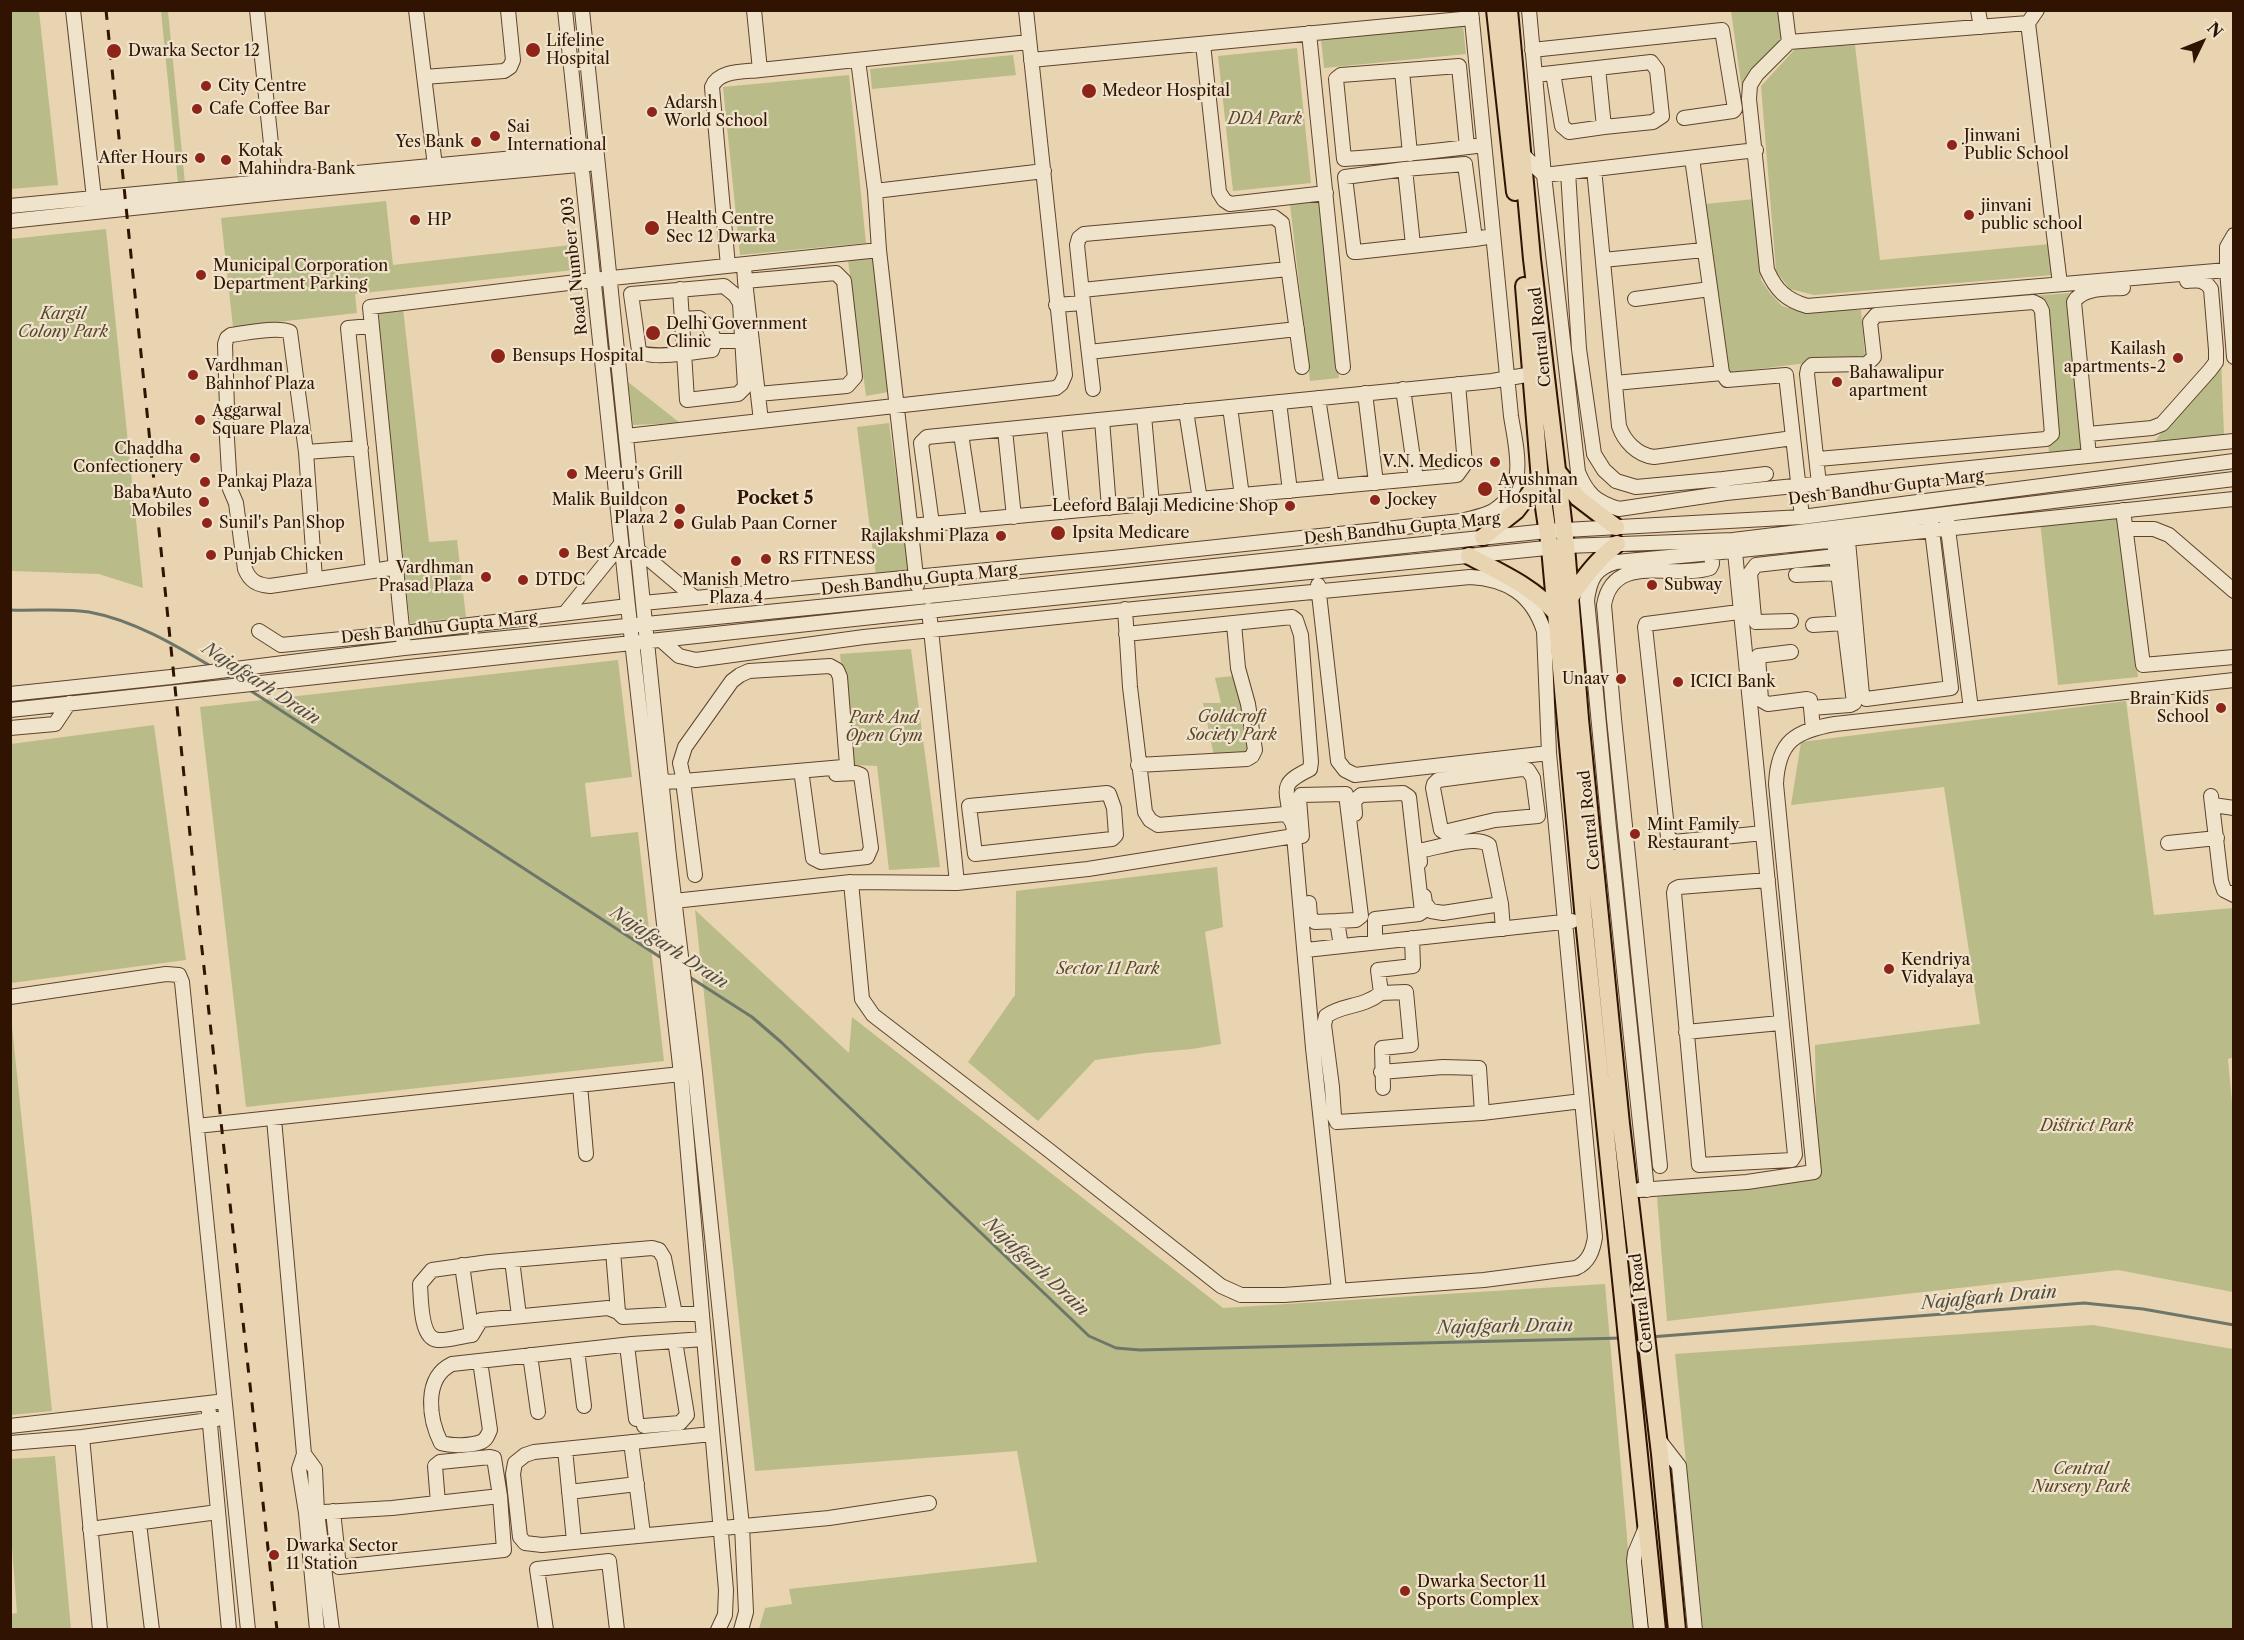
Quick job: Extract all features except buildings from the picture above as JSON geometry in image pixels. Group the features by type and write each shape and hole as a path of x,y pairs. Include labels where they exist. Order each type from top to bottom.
{"main road":[{"name":"Central Road","path":"1495,10 1522,257 1540,480 1547,531 1560,541 1570,598 1580,719 1677,1629"},
{"name":"Central Road","path":"1509,10 1556,470 1560,541 1556,614 1584,920 1657,1629"},
{"path":"1556,470 1578,498 1616,527"},
{"path":"1483,537 1516,511 1540,480"},
{"path":"1570,598 1586,573 1601,556 1617,544"},
{"path":"1469,556 1527,586 1556,614"}],"street":[{"path":"73,10 95,205"},
{"path":"257,10 275,182"},
{"path":"416,10 435,166"},
{"path":"424,77 504,71 510,67 513,60 508,10"},
{"name":"Road Number 203","path":"566,10 621,544 672,1000 688,1073"},
{"name":"Road Number 203","path":"582,10 643,603 646,624 654,640 662,787 687,1008 688,1073"},
{"path":"754,10 760,70"},
{"path":"626,436 1056,388 1061,384 1065,375 1026,10"},
{"path":"1528,10 1544,176 1578,472 1585,488 1593,498 1619,509 1726,493 2234,441"},
{"path":"1785,10 1789,42"},
{"path":"1978,10 1981,27"},
{"path":"2037,10 2028,23 2060,284"},
{"path":"643,603 1461,521 1492,512 1508,498 1517,480 1518,463 1507,379 1471,14 1309,33 1031,60"},
{"path":"2028,23 1789,42 1757,74 1750,85 1750,106 1767,270 1782,295 1795,303 1807,306 2227,270"},
{"path":"1532,50 1720,30 1724,33 1735,107"},
{"path":"1309,33 1343,367"},
{"path":"728,266 712,87 714,80 720,76 760,70 1029,42"},
{"path":"1203,44 1220,192 1224,200 1223,222"},
{"path":"858,60 875,191 879,250 919,597"},
{"path":"1535,75 1651,62 1657,70 1662,116 1658,120 1569,132 1562,126 1553,73"},
{"path":"1344,159 1336,79 1341,75 1459,66 1467,147"},
{"path":"1598,68 1604,127"},
{"path":"1402,71 1410,154"},
{"path":"1684,118 1733,111 1735,107 1750,106"},
{"path":"1322,162 1484,145"},
{"path":"1544,176 1756,150"},
{"path":"1522,154 1544,176"},
{"path":"160,200 275,182 435,166 596,157"},
{"path":"10,206 95,205 275,193 580,158"},
{"path":"1692,158 1722,373 1727,380 1786,375 1802,517"},
{"path":"1224,200 1230,204 1325,187 1345,177 1465,164 1475,239"},
{"path":"1405,169 1413,245"},
{"path":"1590,170 1603,260 1619,426 1622,435 1636,450 1647,456 1793,443"},
{"path":"875,191 1044,171"},
{"path":"1568,172 1579,349 1594,454 1604,470 1616,481 1636,487 1766,474"},
{"path":"1345,177 1354,252 1493,236"},
{"path":"10,221 95,205"},
{"path":"1094,389 1077,245 1079,238 1084,234 1279,218 1282,223 1302,367"},
{"path":"2234,235 2227,247 2234,357"},
{"path":"404,648 370,307 593,280 879,250"},
{"path":"1603,260 1704,250"},
{"path":"744,265 760,421"},
{"path":"1056,305 1082,297 1288,269"},
{"path":"745,281 836,273 844,281 855,377 847,386 758,394"},
{"path":"2088,434 2152,428 2162,424 2210,370 2216,362 2216,350 2211,289 2207,283 2201,280 2190,281 2084,292 2077,296 2074,302 2090,456"},
{"path":"611,296 718,285 730,290 740,303 747,383 743,391 738,394 687,400 680,289"},
{"path":"1635,299 1710,289"},
{"path":"631,294 639,351 646,355 712,350 715,341 709,327 699,318 682,319"},
{"path":"1818,459 2046,440 2052,434 2042,311 2039,305 2033,302 1876,315 1870,322 1874,357 1872,361 1867,364 1812,365 1807,374 1819,484"},
{"path":"371,326 348,328 373,571"},
{"path":"1089,352 1297,329"},
{"path":"315,579 306,453 290,332 276,330 231,335 226,338 226,422 230,489 237,513 248,576 260,585 270,586 396,567"},
{"path":"715,341 742,341"},
{"path":"1564,350 1579,349"},
{"path":"1615,383 1722,373"},
{"path":"932,524 921,444 927,437 1403,390 1507,379 1532,374"},
{"path":"910,526 1457,475 1465,464 1458,384"},
{"path":"1403,390 1416,479"},
{"path":"1365,393 1376,483"},
{"path":"1318,398 1332,487"},
{"path":"1279,402 1290,491"},
{"path":"1230,407 1242,496"},
{"path":"1186,411 1200,500"},
{"path":"1511,416 1535,414"},
{"path":"1144,416 1152,504"},
{"path":"1102,420 1109,508"},
{"path":"1054,424 1063,512"},
{"path":"1005,430 1014,517"},
{"path":"961,434 974,520"},
{"path":"2046,440 2058,483"},
{"path":"306,453 360,448"},
{"name":"Desh Bandhu Gupta Marg","path":"632,642 1469,556 1560,541 1616,527 1802,517 2234,461"},
{"path":"1723,479 1726,493"},
{"name":"Desh Bandhu Gupta Marg","path":"1560,541 1711,547 1734,545 1947,521 2234,479"},
{"path":"1971,709 1947,521 2123,510 2234,499"},
{"path":"2123,510 2143,665 2234,657"},
{"path":"1931,523 1952,685 1948,690 1950,711"},
{"path":"2126,529 2154,529 2169,535 2234,591"},
{"name":"Desh Bandhu Gupta Marg","path":"10,694 404,648 1547,531"},
{"path":"1847,533 1864,698 1948,690"},
{"path":"1811,708 1854,703 1832,534"},
{"path":"566,612 621,544"},
{"path":"1734,545 1768,880 1780,1023 1795,1155 1792,1160 1699,1165 1675,889 1768,880"},
{"path":"1647,1190 1587,600 1589,584 1603,566 1711,547 1712,564 1707,569 1634,572 1622,575 1611,584 1606,592 1604,605 1660,1166"},
{"path":"638,550 695,598"},
{"path":"1791,621 1760,624 1756,622 1751,568 1755,565 1836,556"},
{"path":"1316,571 1338,761 1345,770 1355,775 1549,753"},
{"path":"1796,575 1838,573"},
{"path":"654,640 679,656 696,660 931,630 1125,609 1470,577 1489,578 1510,586 1528,600 1539,613 1544,631 1549,753 1595,1237 1593,1250 1581,1265 1484,1280 1284,1295 1241,1295 1221,1286 1056,1155 873,1015 862,999 851,882"},
{"path":"259,631 281,645 628,606"},
{"path":"1125,609 1138,765 1145,812 1150,820 1158,825 1285,814 1290,816"},
{"path":"929,610 957,883"},
{"path":"1739,612 1650,623 1645,627 1646,637 1668,837 1674,842 1763,832"},
{"path":"1126,634 1292,617 1296,620 1301,635 1311,762 1310,769 1292,777 1286,788 1294,836 1306,950 1317,1095 1339,1290"},
{"path":"1813,625 1844,623"},
{"path":"1138,765 1247,759 1252,756 1255,750 1248,704 1240,680 1234,624"},
{"path":"10,710 632,642"},
{"path":"1791,652 1758,656 1761,700 1767,704 1810,700 1813,729"},
{"path":"684,785 847,765 840,677 837,670 830,666 749,671 740,675 732,681 685,747 680,763 695,875"},
{"path":"1629,1191 1747,1182 1814,1173 1776,784 1777,763 1785,747 1797,735 1835,724 2234,680"},
{"path":"10,728 56,724 69,703"},
{"path":"1538,816 1533,778 1528,770 1438,780 1434,784 1439,828 1444,832 1495,820 1538,816 1555,813"},
{"path":"662,787 856,773 861,775 871,848 867,857 872,882"},
{"path":"802,777 813,858 821,862 867,857"},
{"path":"1342,793 1347,797 1361,916 1356,920 1337,921 1315,922 1310,916 1299,799 1304,794 1342,793"},
{"path":"1381,993 1378,970 1413,966 1419,914 1422,909 1409,797 1403,793 1361,795 1354,801 1364,913 1375,919 1419,914"},
{"path":"954,854 975,854 1112,839 1116,835 1114,808 1109,794 971,805 968,808 975,854"},
{"path":"2234,808 2212,801 2223,886 2224,890 2234,895"},
{"path":"674,901 851,882 957,883 1088,869 1294,836"},
{"path":"2168,843 2217,837"},
{"path":"1502,904 1443,912 1431,911 1425,903 1419,852 1470,841 1484,841 1489,845 1502,904 1503,929"},
{"path":"1614,873 1630,872"},
{"path":"1375,919 1376,942"},
{"path":"1306,950 1584,920"},
{"path":"1337,921 1341,946"},
{"path":"10,997 166,974 179,975 184,991 248,1629"},
{"path":"1383,1088 1382,1048 1411,1045 1406,992 1381,993 1371,1000 1332,1011 1326,1016 1324,1025 1334,1116 1337,1122 1482,1113 1582,1101"},
{"path":"1686,1032 1780,1023"},
{"path":"1381,1072 1443,1067 1479,1068 1482,1113"},
{"path":"1635,1070 1650,1068"},
{"path":"197,1126 688,1073"},
{"path":"688,1073 701,1314 726,1590 724,1615 718,1629"},
{"path":"688,1073 742,1526 746,1612 741,1629"},
{"path":"580,1085 586,1154"},
{"path":"274,1119 304,1454 299,1469 306,1513 317,1629"},
{"path":"1587,1156 1608,1158"},
{"path":"675,1314 664,1258 659,1250 652,1248 432,1269 420,1284 425,1331 430,1338 437,1341 472,1335 481,1320 519,1316 608,1308 618,1312 622,1317 701,1314"},
{"path":"613,1251 618,1312"},
{"path":"512,1260 519,1316"},
{"path":"462,1265 472,1335"},
{"path":"480,1361 490,1430 487,1437 481,1442 449,1446 441,1443 436,1433 430,1400 439,1372 452,1364 627,1345 704,1339"},
{"path":"627,1345 640,1423 680,1423 687,1415 675,1341"},
{"path":"577,1350 584,1406"},
{"path":"530,1355 538,1412"},
{"path":"10,1426 226,1401"},
{"path":"208,1403 229,1629"},
{"path":"10,1443 82,1437 228,1418"},
{"path":"712,1434 525,1455 515,1463 513,1474 520,1537 525,1543 532,1545 574,1542 829,1518 929,1503"},
{"path":"82,1437 100,1629"},
{"path":"1658,1439 1679,1466 1695,1629"},
{"path":"631,1442 643,1534"},
{"path":"565,1449 574,1542"},
{"path":"304,1454 315,1468 317,1512 332,1629"},
{"path":"333,1511 339,1567 504,1550 500,1496 494,1458 440,1462 435,1466 438,1503"},
{"path":"569,1492 636,1484"},
{"path":"317,1512 500,1496"},
{"path":"90,1529 218,1512"},
{"path":"139,1522 152,1629"},
{"path":"1641,1629 1634,1557 1647,1527"},
{"path":"546,1629 537,1569 609,1561 617,1629"}],"green space":[{"path":"11,10 39,11 58,185 11,189"},
{"path":"161,11 168,11 185,183 178,183"},
{"path":"1731,11 1779,11 1783,42 1742,90"},
{"path":"1463,25 1466,54 1324,68 1321,39"},
{"path":"1855,45 1880,260 2050,244 2053,275 1814,295 1790,289 1776,271 1761,86 1797,47"},
{"name":"DDA Park","path":"1297,48 1311,183 1233,191 1218,56"},
{"path":"1013,55 1016,75 872,89 870,69"},
{"path":"849,75 866,243 740,255 723,87"},
{"path":"1755,199 1761,280 1770,293 1782,306 1796,310 1861,310 1865,356 1725,373 1705,204"},
{"path":"386,201 393,265 571,245 574,270 355,294 357,313 233,327 221,218"},
{"path":"1319,201 1339,378 1310,381 1290,204"},
{"name":"Kargil Colony Park","path":"106,229 143,588 99,574 11,571 11,239"},
{"path":"873,256 888,392 866,396 848,260"},
{"path":"2070,293 2081,450 2049,452 2032,296"},
{"path":"403,308 429,542 457,540 466,617 410,623 375,311"},
{"path":"2221,357 2224,435 2154,442"},
{"path":"628,382 680,423 633,425"},
{"path":"889,423 909,572 876,576 857,427"},
{"path":"2120,512 2138,677 2058,685 2040,521"},
{"name":"Park And Open Gym","path":"911,649 940,867 889,870 877,766 851,765 840,654"},
{"path":"618,660 632,777 585,783 591,837 638,832 664,1061 246,1107 200,707"},
{"name":"Goldcroft Society Park","path":"1241,675 1259,755 1214,756 1203,703 1221,703 1215,678"},
{"name":"District Park","path":"2126,701 2154,915 2233,908 2234,1057 2228,1059 2234,1124 2233,1292 2118,1270 1667,1321 1657,1197 1817,1176 1815,1045 1980,1024 1944,787 1791,805 1801,742"},
{"path":"154,725 186,960 11,983 11,744"},
{"name":"Sector 11 Park","path":"1217,867 1223,927 1205,932 1221,1044 1095,1060 1038,1121 968,1062 1015,995 1016,891"},
{"path":"695,910 849,1053 852,1017 1223,1308 1605,1284 1635,1629 759,1629 765,1608 792,1604 789,1589 1037,1562 1017,1451 755,1471"},
{"path":"11,1017 52,1411 10,1415"},
{"name":"Central Nursery Park","path":"2093,1325 2233,1349 2233,1629 1703,1629 1675,1354"},
{"path":"55,1456 71,1629 11,1629 11,1614 17,1613 11,1535 11,1459"}],"waterway":[{"name":"Najafgarh Drain","path":"10,610 70,610 105,616 153,634 212,667"},
{"name":"Najafgarh Drain","path":"248,689 663,959"},
{"name":"Najafgarh Drain","path":"688,976 752,1017 781,1042 1089,1336 1116,1348 1140,1350 1623,1338"},
{"name":"Najafgarh Drain","path":"1650,1337 2084,1303 2143,1309 2234,1325"}],"railway":[{"path":"106,10 198,913 277,1630"}],"place":[{"name":"Lifeline Hospital","path":"533,50"},
{"name":"Dwarka Sector 12","path":"114,51"},
{"name":"City Centre","path":"206,86"},
{"name":"Medeor Hospital","path":"1089,91"},
{"name":"Cafe Coffee Bar","path":"197,109"},
{"name":"Adarsh World School","path":"652,112"},
{"name":"Sai International","path":"495,136"},
{"name":"Yes Bank","path":"476,142"},
{"name":"Jinwani Public School","path":"1952,145"},
{"name":"After Hours","path":"200,158"},
{"name":"Kotak Mahindra Bank","path":"226,160"},
{"name":"jinvani public school","path":"1969,215"},
{"name":"HP","path":"415,220"},
{"name":"Health Centre Sec 12 Dwarka","path":"652,228"},
{"name":"Municipal Corporation Department Parking","path":"201,275"},
{"name":"Delhi Government Clinic","path":"653,333"},
{"name":"Bensups Hospital","path":"498,356"},
{"name":"Kailash apartments-2","path":"2178,358"},
{"name":"Vardhman Bahnhof Plaza","path":"193,375"},
{"name":"Bahawalipur apartment","path":"1837,382"},
{"name":"Aggarwal Square Plaza","path":"200,420"},
{"name":"Chaddha Confectionery","path":"195,458"},
{"name":"V.N. Medicos","path":"1495,462"},
{"name":"Meeru's Grill","path":"572,474"},
{"name":"Pankaj Plaza","path":"205,482"},
{"name":"Ayushman Hospital","path":"1485,489"},
{"name":"Jockey","path":"1375,500"},
{"name":"Baba Auto Mobiles","path":"204,502"},
{"name":"Leeford Balaji Medicine Shop","path":"1290,506"},
{"name":"Malik Buildcon Plaza 2","path":"680,509"},
{"name":"Sunil's Pan Shop","path":"207,523"},
{"name":"Gulab Paan Corner","path":"679,524"},
{"name":"Ipsita Medicare","path":"1058,533"},
{"name":"Rajlakshmi Plaza","path":"1001,536"},
{"name":"Best Arcade","path":"564,553"},
{"name":"Punjab Chicken","path":"211,555"},
{"name":"RS FITNESS","path":"766,559"},
{"name":"Manish Metro Plaza 4","path":"736,561"},
{"name":"Vardhman Prasad Plaza","path":"486,577"},
{"name":"DTDC","path":"523,580"},
{"name":"Subway","path":"1652,585"},
{"name":"Unaav","path":"1621,679"},
{"name":"ICICI Bank","path":"1678,682"},
{"name":"Brain Kids School","path":"2221,708"},
{"name":"Mint Family Restaurant","path":"1635,834"},
{"name":"Kendriya Vidyalaya","path":"1889,969"},
{"name":"Dwarka Sector 11 Station","path":"274,1555"},
{"name":"Dwarka Sector 11 Sports Complex","path":"1405,1591"}],"district":[{"name":"Pocket 5","path":"775,499"}]}
